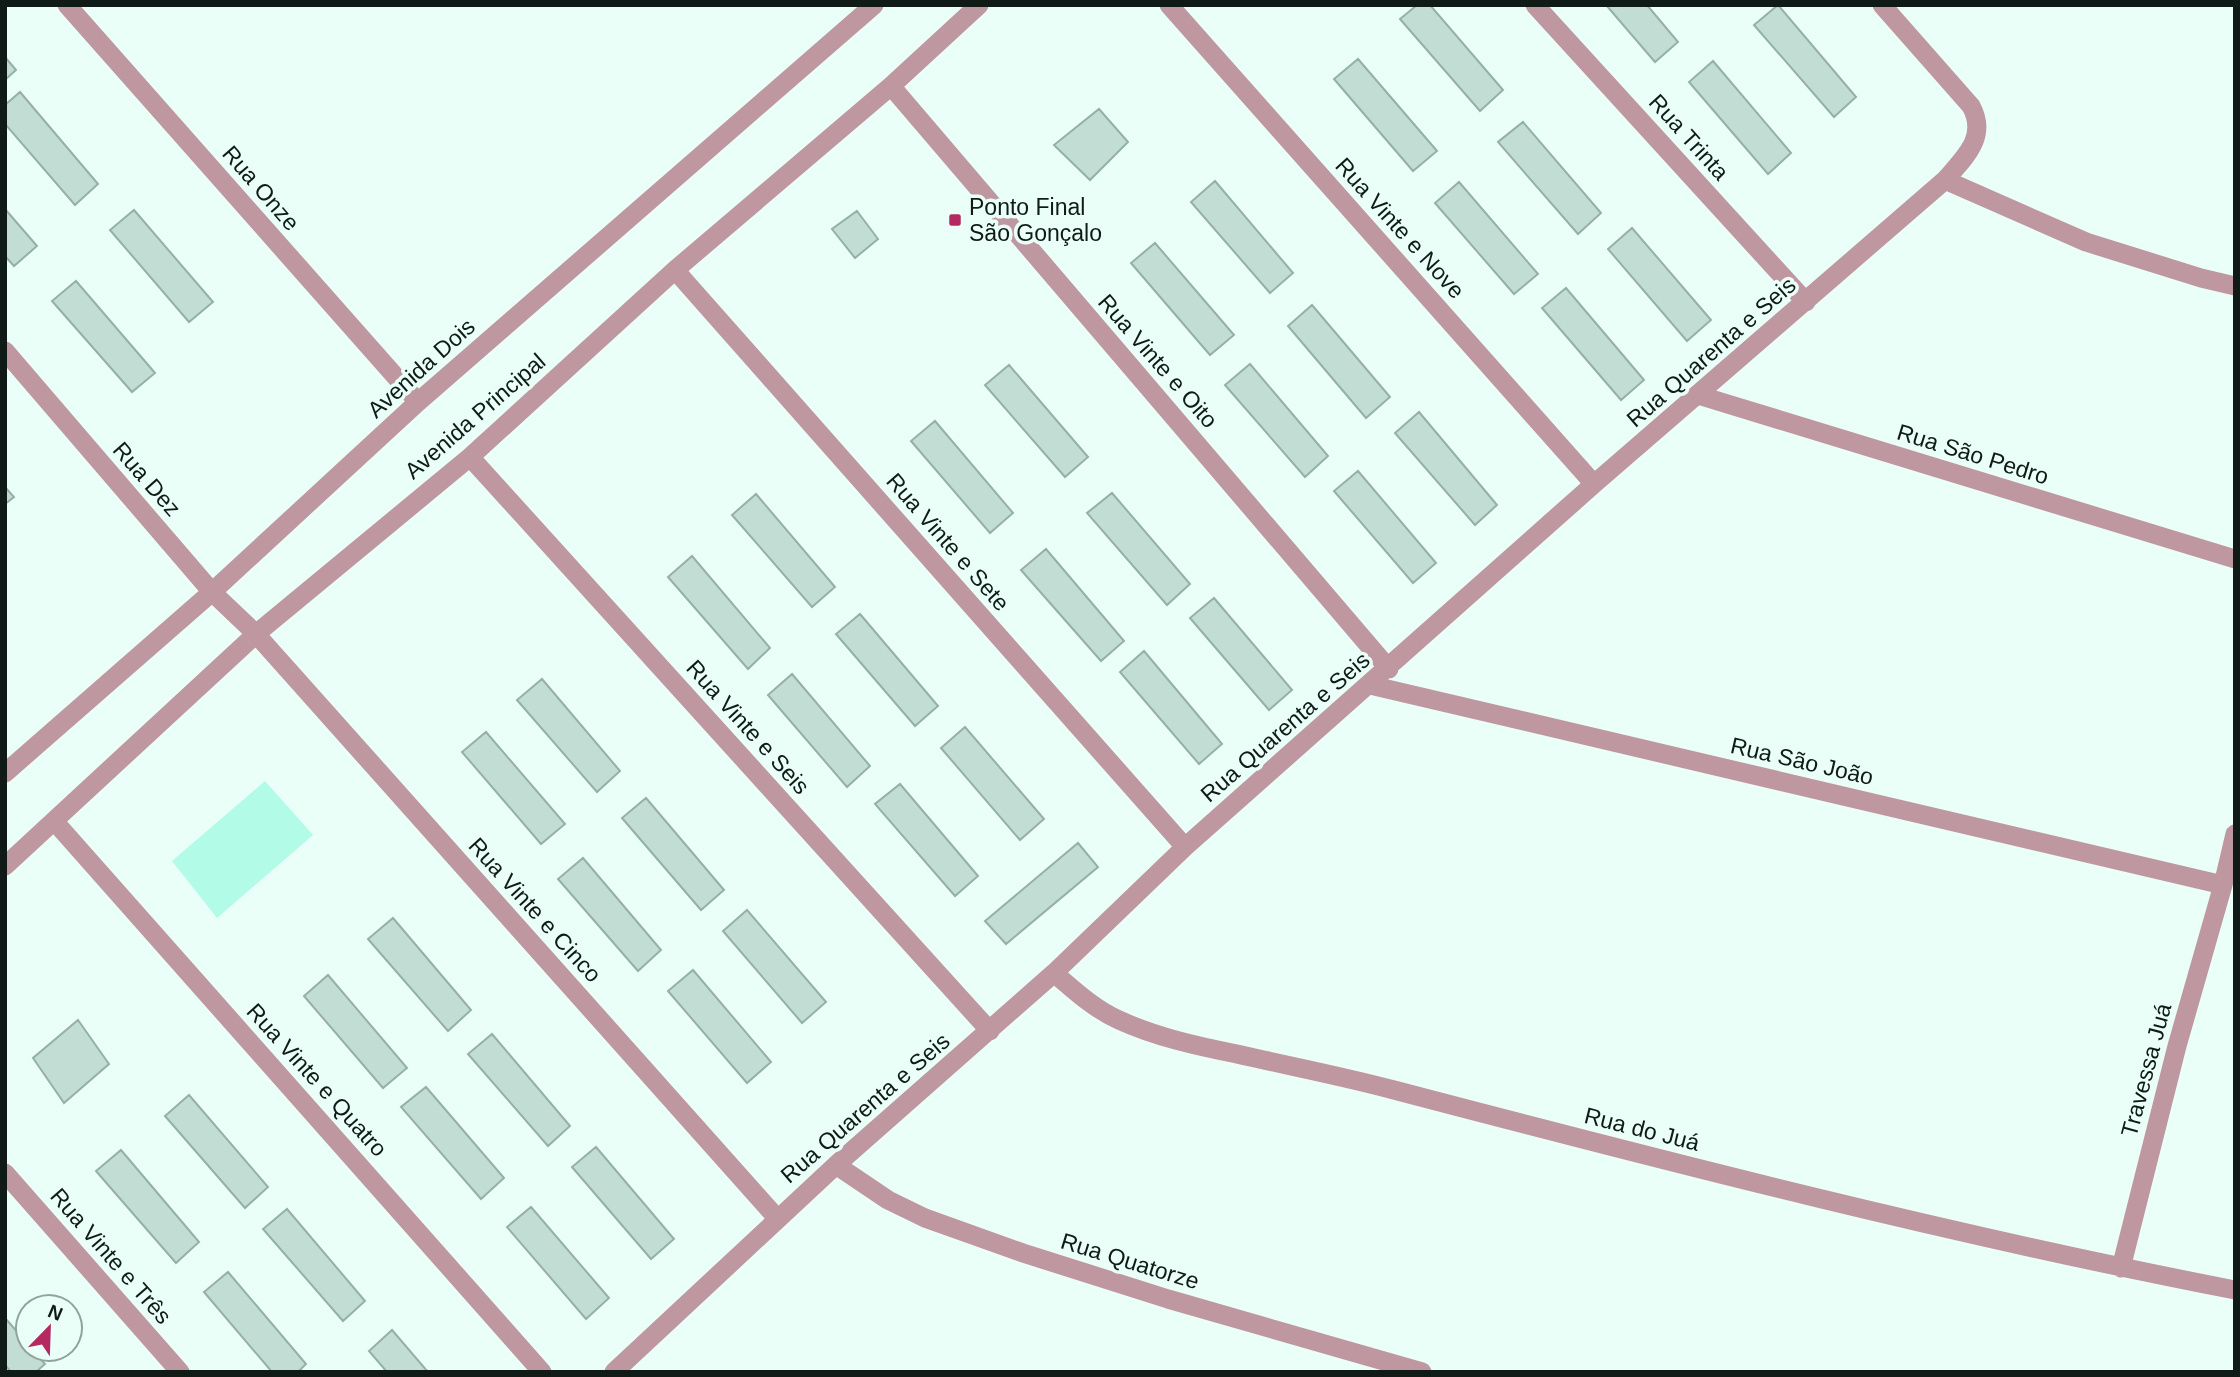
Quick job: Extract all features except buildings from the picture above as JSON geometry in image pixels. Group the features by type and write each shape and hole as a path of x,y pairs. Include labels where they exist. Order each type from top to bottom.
{"street":[{"name":"Rua Onze","path":"67,5 418,402"},
{"name":"Avenida Dois","path":"8,766 212,592 418,402 874,5"},
{"name":"Avenida Principal","path":"5,866 256,634 470,457 675,270 891,86 978,5"},
{"name":"Rua Vinte e Nove","path":"1169,5 1594,484"},
{"name":"Rua Trinta","path":"1535,5 1806,302"},
{"name":"Rua Quarenta e Seis","path":"618,1371 836,1165 1054,973 1185,847 1389,669 1594,484 1945,180 1972,146 1978,128 1977,117 1971,106 1882,5"},
{"name":"Rua Vinte e Oito","path":"891,86 1389,669"},
{"path":"1945,180 2086,242 2235,286"},
{"name":"Rua Vinte e Sete","path":"675,270 1185,847"},
{"name":"Rua Dez","path":"5,351 212,592 256,634"},
{"name":"Rua São Pedro","path":"1698,395 2235,559"},
{"name":"Rua Vinte e Seis","path":"470,457 990,1031"},
{"name":"Rua Vinte e Cinco","path":"256,634 778,1219"},
{"name":"Rua São João","path":"1370,685 2223,885"},
{"name":"Rua Vinte e Quatro","path":"55,822 542,1372"},
{"name":"Travessa Juá","path":"2121,1268 2177,1046 2235,834"},
{"name":"Rua do Juá","path":"1054,973 1088,1002 1116,1019 1190,1044 1380,1086 1633,1153 2121,1268 2235,1290"},
{"name":"Rua Quatorze","path":"836,1165 888,1200 926,1218 1023,1254 1422,1372"},
{"name":"Rua Vinte e Três","path":"5,1173 180,1372"}],"green space":[{"path":"265,781 313,835 217,918 172,861"}],"place":[{"name":"Ponto Final São Gonçalo","path":"955,220"}]}
